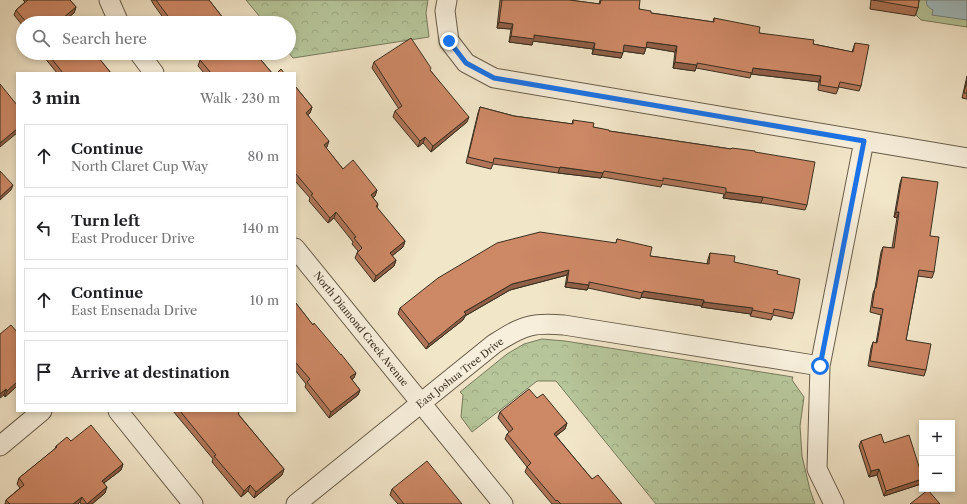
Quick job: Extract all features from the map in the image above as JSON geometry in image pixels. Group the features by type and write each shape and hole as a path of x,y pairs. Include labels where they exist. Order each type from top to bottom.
{"street":[{"path":"109,0 116,16"},
{"path":"447,0 445,11 449,41 466,63 494,78 967,158"},
{"path":"144,60 153,72"},
{"path":"834,504 817,469 820,366 864,141"},
{"name":"North Diamond Creek Avenue","path":"296,249 503,504"},
{"name":"East Joshua Tree Drive","path":"296,504 499,341 510,334 529,326 546,324 564,325 820,366"},
{"path":"0,446 41,412"},
{"path":"119,412 193,504"}],"green space":[{"path":"246,0 428,0 426,13 429,37 296,58 296,16 259,16"},
{"path":"919,0 967,0 967,27 921,20 916,15"},
{"path":"542,339 565,341 793,377 792,380 804,397 800,426 802,456 815,504 656,504 556,381 537,381 472,432 461,417 463,395 460,392 507,354 524,344"}],"water":[{"path":"927,0 967,0 967,20 932,15 933,10 927,5"}],"building":[{"path":"28,0 70,0 76,7 65,16 21,16 16,10"},
{"path":"156,0 209,0 222,16 168,16"},
{"path":"502,0 569,0 600,4 601,0 640,0 639,9 651,11 651,13 714,22 714,18 760,27 759,33 814,40 813,44 853,52 855,43 869,45 861,86 840,82 838,88 820,85 821,76 753,68 752,73 697,63 697,65 675,62 677,46 647,42 646,48 624,45 623,53 594,49 595,43 534,35 534,39 511,36 513,24 499,22"},
{"path":"873,0 919,0 918,8"},
{"path":"411,38 431,68 430,70 469,117 433,146 425,137 420,141 395,111 402,106 374,62"},
{"path":"53,60 100,60 110,72 62,72"},
{"path":"200,60 261,60 271,72 210,72"},
{"path":"967,80 967,93 964,93"},
{"path":"0,84 16,104 16,130 0,143"},
{"path":"296,87 312,107 306,113 329,141 324,145 343,169 353,160 377,190 371,195 378,204 376,206 405,241 390,253 396,260 376,276 357,253 362,248 354,238 356,237 336,212 330,218 311,195 313,194 296,174"},
{"path":"480,107 514,116 573,124 573,120 594,123 593,127 609,131 731,149 755,151 815,162 807,205 726,192 726,188 663,178 663,181 604,171 603,173 560,168 494,158 493,163 468,157"},
{"path":"0,171 13,185 0,197"},
{"path":"902,177 938,182 930,236 939,237 934,272 919,270 906,340 931,344 926,370 870,361 873,342 877,343 883,309 872,307 875,288 883,247 894,248 899,212 896,212"},
{"path":"540,232 616,243 617,239 652,247 650,256 709,264 710,253 735,256 734,262 778,271 777,274 800,279 794,313 774,309 773,314 752,310 753,308 704,302 704,300 643,291 643,293 589,282 589,285 567,282 569,270 512,284 464,312 466,314 429,344 400,308 438,278 497,243"},
{"path":"296,303 313,325 314,323 356,373 350,377 360,390 331,412 307,382 310,379 296,363"},
{"path":"11,325 16,331 16,383 7,391 6,389 0,394 0,334"},
{"path":"529,389 537,398 543,394 567,423 554,434 592,479 598,475 622,504 561,504 557,500 556,501 527,467 531,463 507,434 513,429 500,412"},
{"path":"181,412 238,412 238,414 284,469 256,492 250,485 244,491 214,456 216,455"},
{"path":"91,425 123,464 102,481 107,487 87,504 82,497 73,504 10,504 6,500 24,485 19,478 67,437 71,441"},
{"path":"881,434 884,443 909,435 919,467 919,480 886,491 879,469 871,471 861,441"},
{"path":"427,461 462,504 404,504 392,489"},
{"path":"925,492 930,492 940,504 910,504"}],"route":[{"path":"449,41 466,63 494,78 864,141 820,366"}]}
